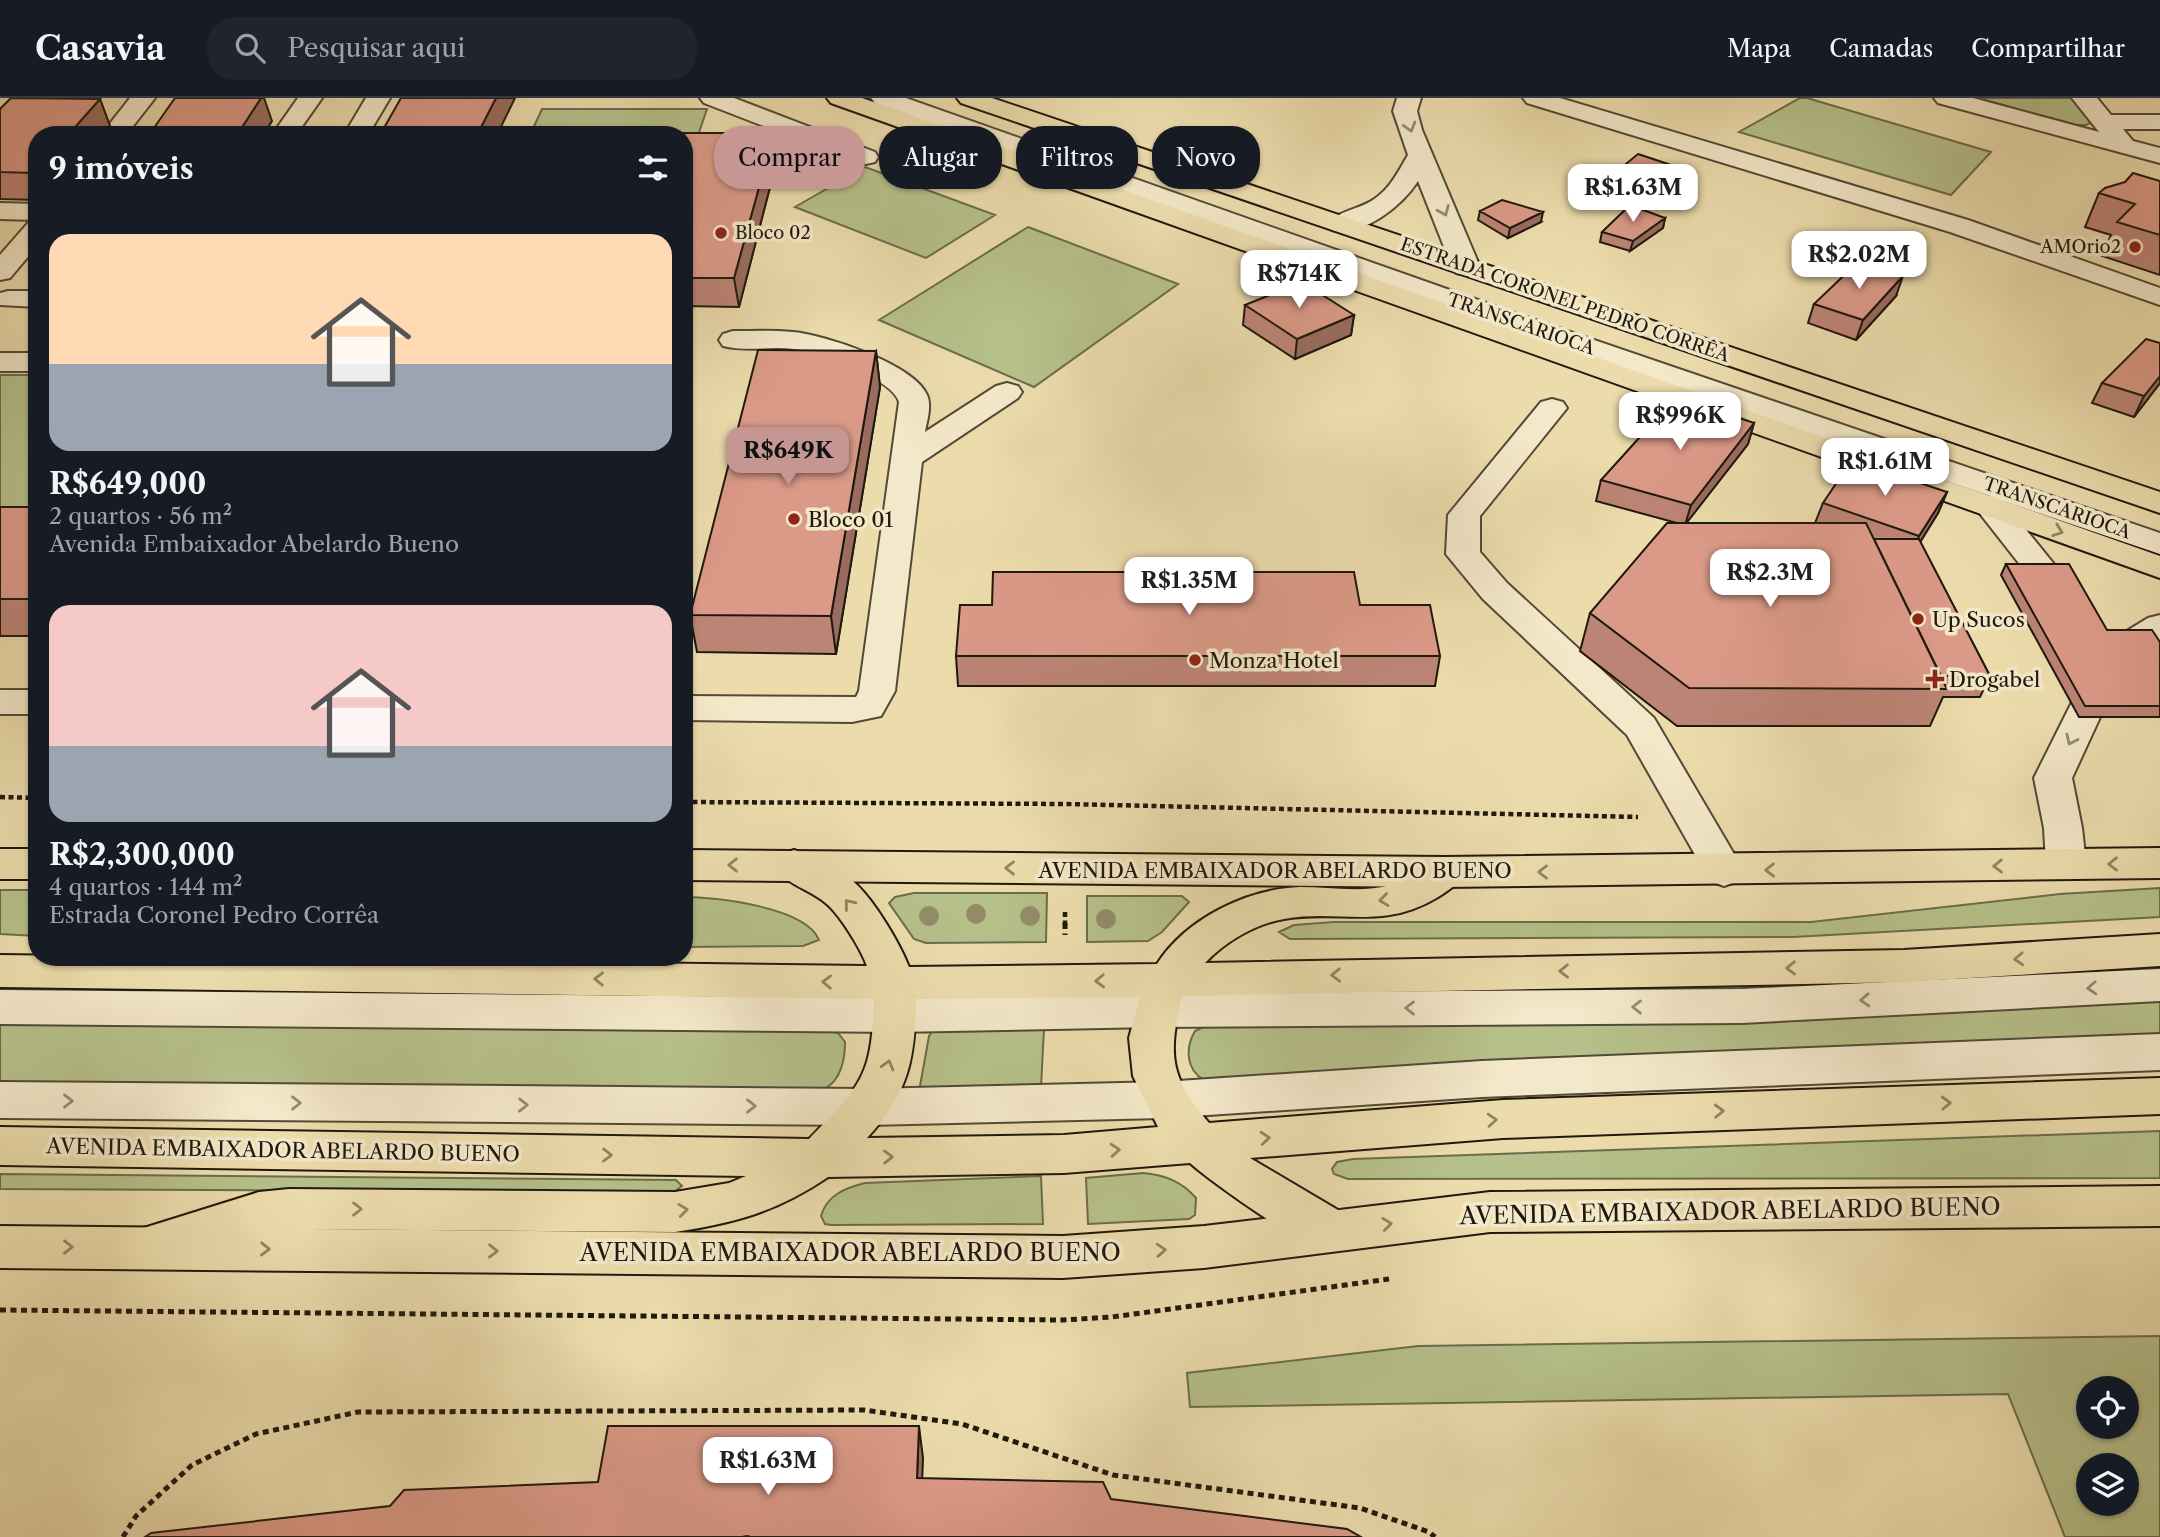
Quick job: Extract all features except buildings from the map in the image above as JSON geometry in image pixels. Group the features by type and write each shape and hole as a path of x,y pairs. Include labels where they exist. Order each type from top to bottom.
{"main road":[{"path":"839,98 2160,568"},
{"name":"ESTRADA CORONEL PEDRO CORRÊA","path":"969,98 1341,224 1471,277 2160,503"},
{"path":"1471,277 1502,318 1525,342"},
{"name":"AVENIDA EMBAIXADOR ABELARDO BUENO","path":"693,865 1445,872 1724,871 2160,863"},
{"path":"0,864 28,864"},
{"path":"148,1248 259,1212 289,1209 674,1212 732,1203 762,1193 785,1181 820,1158 868,1107 887,1072 896,999 881,949 842,894 793,865"},
{"path":"1331,1231 1237,1175 1197,1143 1163,1100 1152,1070 1150,1037 1161,994 1204,939 1244,915 1286,903 1383,901 1404,897 1445,872"},
{"path":"1161,994 1904,966 2160,950"},
{"path":"0,971 896,999"},
{"name":"AVENIDA EMBAIXADOR ABELARDO BUENO","path":"0,1146 820,1158 1064,1154 1503,1119 2160,1096"},
{"name":"AVENIDA EMBAIXADOR ABELARDO BUENO","path":"0,1247 1063,1257 1204,1248 1490,1212 2160,1206"}],"street":[{"path":"120,126 143,98"},
{"path":"290,126 310,98"},
{"path":"361,126 377,98"},
{"path":"712,98 866,157"},
{"name":"TRANSCARIOCA","path":"883,98 1502,318 2160,544"},
{"name":"TRANSCARIOCA","path":"933,98 1471,277 2160,523"},
{"path":"1409,98 1405,111 1419,156 1471,277"},
{"path":"1535,98 1959,226 2160,297"},
{"path":"1947,98 2160,156"},
{"path":"2084,98 2124,146"},
{"path":"2104,122 2160,122"},
{"path":"2124,146 2160,141"},
{"path":"1341,224 1394,200 1419,156"},
{"path":"0,211 28,212"},
{"path":"28,241 6,271 28,291"},
{"path":"693,708 868,708 877,691 909,457 914,402 912,394 900,380 814,343 792,340 733,340"},
{"path":"0,362 28,362"},
{"path":"909,457 1007,392"},
{"path":"1552,408 1464,515 1463,554 1495,591 1641,727 1724,871"},
{"path":"1990,506 2107,647"},
{"path":"2066,864 2063,828 2053,778 2107,647 2160,626"},
{"path":"0,702 28,702"},
{"path":"0,1007 1161,994 1742,1006 2160,985"},
{"path":"0,1100 868,1107 1163,1100 1482,1079 2160,1052"}],"path":[{"path":"693,607 697,603"},
{"path":"0,797 28,798"},
{"path":"693,802 1066,804 1694,819"},
{"path":"123,1537 136,1516 192,1465 256,1434 358,1412 836,1410 863,1410 962,1424 1113,1475 1360,1508 1429,1532 1435,1537"}],"green space":[{"path":"1800,98 1991,152 1951,195 1739,132"},
{"path":"1978,98 2073,98 2092,122 2075,125"},
{"path":"542,109 707,109 695,144 693,126 534,126"},
{"path":"865,167 879,172 879,189 925,189 995,215 926,258 795,207 826,189 865,189"},
{"path":"1028,227 1178,284 1034,387 879,320"},
{"path":"0,375 28,375 28,513 26,516 0,515"},
{"path":"2160,888 2160,917 1793,937 1290,939 1279,932 1294,925 1333,922 1811,922 2060,894"},
{"path":"0,890 28,890 28,936 0,934"},
{"path":"914,893 1047,893 1046,942 926,943 914,939 889,903 895,897"},
{"path":"1087,896 1182,896 1189,902 1162,932 1148,941 1087,942"},
{"path":"693,898 759,906 797,919 811,929 819,940 803,946 693,947"},
{"path":"2160,995 2160,1041 1204,1080 1194,1071 1189,1058 1195,1031 1208,1025"},
{"path":"0,1023 825,1030 838,1033 845,1042 843,1062 838,1075 824,1089 0,1085"},
{"path":"1044,1029 1041,1087 926,1089 920,1086 932,1031"},
{"path":"2160,1131 2160,1178 1348,1179 1334,1174 1332,1169 1337,1162 1353,1159"},
{"path":"1143,1173 1165,1177 1184,1187 1196,1198 1195,1215 1189,1219 1088,1224 1086,1178"},
{"path":"0,1174 676,1180 682,1186 674,1192 0,1189"},
{"path":"1041,1176 1043,1224 831,1225 825,1224 821,1216 832,1198 851,1187 865,1183"},
{"path":"2160,1336 2160,1537 2065,1537 2008,1394 1190,1407 1187,1373 1418,1346"}],"place":[{"name":"Bloco 02","path":"721,233"},
{"name":"AMOrio2","path":"2135,247"},
{"name":"Bloco 01","path":"794,519"},
{"name":"Up Sucos","path":"1918,619"},
{"name":"Monza Hotel","path":"1195,660"},
{"name":"Drogabel","path":"1935,679"}]}
